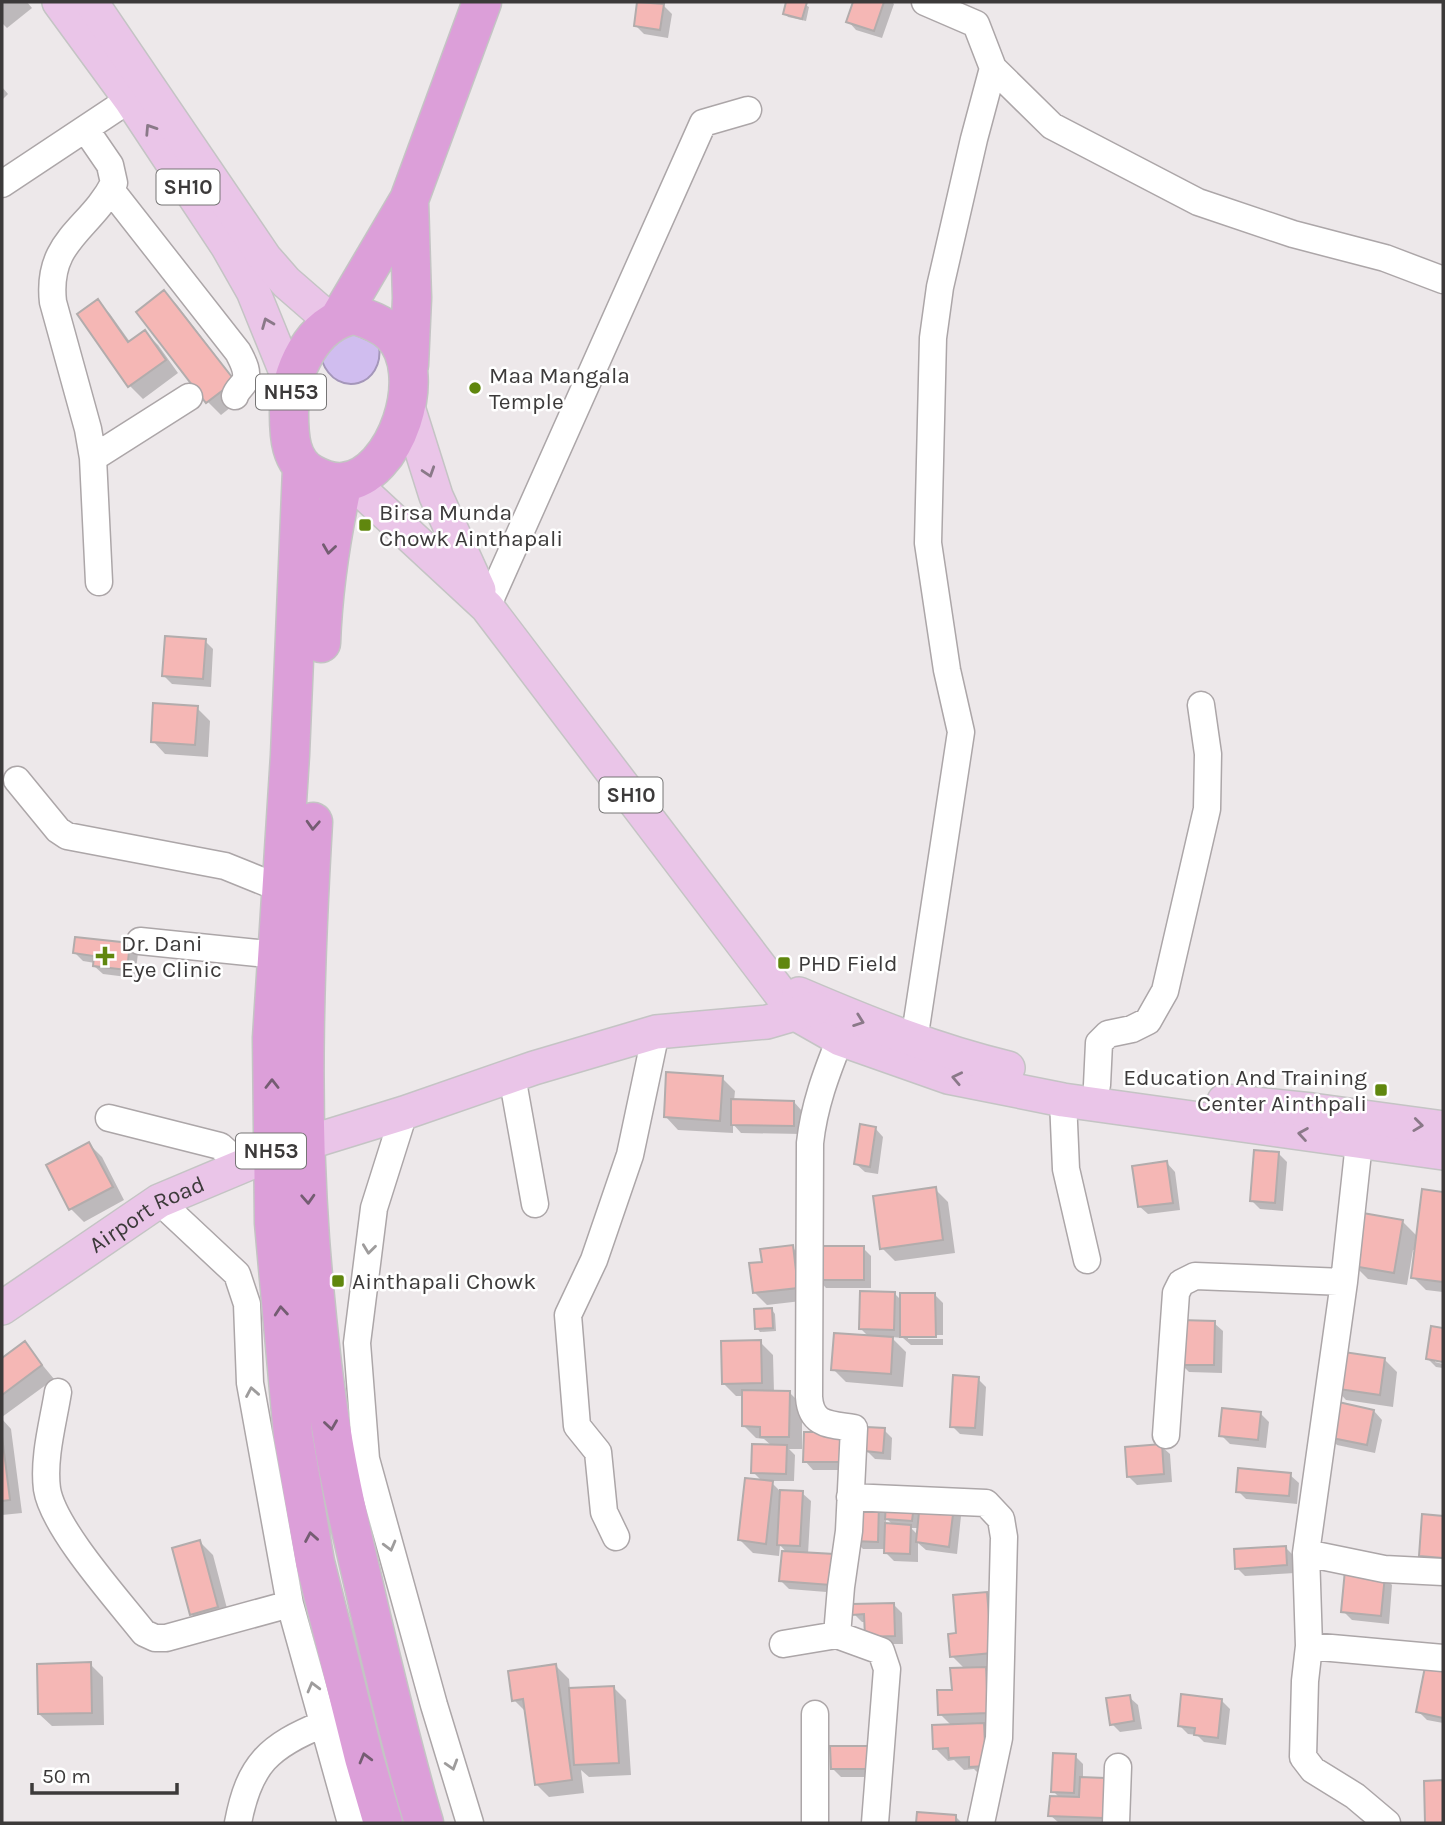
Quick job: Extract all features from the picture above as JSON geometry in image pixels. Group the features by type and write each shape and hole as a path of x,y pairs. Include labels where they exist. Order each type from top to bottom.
{"highway":[{"name":"NH53","path":"383,1823 315,1562 293,1435 274,1223 272,1038 290,755 302,469 292,448 289,432 292,387 300,363 310,347 336,320 409,200 482,2"},
{"name":"NH53","path":"409,200 412,298 409,367 411,386 408,407 399,429 375,465 358,477 346,481 331,539 322,600 306,938 272,1155 312,1263 332,1434 387,1689 424,1823"},
{"name":"NH53","path":"336,320 355,315 373,320 393,334 404,351 409,367"},
{"path":"302,469 322,480 346,481"}],"main road":[{"name":"SH10","path":"60,2 130,99 228,247 253,291 292,387"},
{"name":"SH10","path":"91,2 265,258 286,282 336,320"},
{"name":"SH10","path":"408,407 436,496 487,607"},
{"name":"SH10","path":"346,481 487,607 774,984 810,1009 840,1040 948,1077 1063,1100 1363,1130 1443,1128"},
{"name":"SH10","path":"810,1009 850,1017 914,1041 986,1063 1062,1080 1363,1130 1443,1153"},
{"name":"Airport Road","path":"2,1308 159,1201 272,1155 656,1032 767,1022 810,1009"}],"street":[{"path":"914,1041 961,732 947,670 929,543 933,338 940,287 993,68 979,13 925,2"},
{"path":"993,68 1052,126 1198,202 1293,234 1385,258 1443,280"},
{"path":"2,184 130,99"},
{"path":"487,607 703,123 748,110"},
{"path":"86,130 114,175 114,183 63,247 54,264 51,284 53,302 88,429 93,458 99,582"},
{"path":"111,190 238,352 246,372 245,381 238,387 235,396"},
{"path":"93,458 190,397"},
{"path":"1097,1085 1099,1043 1102,1038 1148,1021 1165,991 1207,809 1208,754 1201,705"},
{"path":"18,780 58,830 67,836 225,866 282,889"},
{"path":"140,940 277,955"},
{"path":"616,1537 604,1512 598,1452 577,1426 568,1315 594,1260 630,1155 656,1032"},
{"path":"837,1635 854,1429 822,1423 810,1409 810,1143 812,1121 821,1085 840,1040"},
{"path":"512,1076 535,1204"},
{"path":"1063,1100 1066,1169 1087,1261"},
{"path":"404,1113 374,1208 357,1343 366,1459 434,1705 470,1823"},
{"path":"110,1118 220,1146 230,1154 272,1155"},
{"path":"1363,1130 1306,1553 1309,1646 1305,1681 1303,1757 1313,1770 1355,1796 1387,1823"},
{"path":"159,1201 237,1274 243,1287 247,1304 250,1382 290,1604 351,1823"},
{"path":"1166,1435 1176,1293 1181,1283 1195,1276 1344,1282"},
{"path":"58,1392 46,1467 47,1490 52,1509 64,1530 144,1633 155,1638 166,1638 290,1604"},
{"path":"850,1497 986,1503 1001,1519 1004,1537 999,1738 981,1823"},
{"path":"1306,1553 1384,1569 1443,1572"},
{"path":"783,1644 837,1635 881,1651 887,1669 875,1823"},
{"path":"1309,1646 1443,1658"},
{"path":"815,1714 815,1823"},
{"path":"238,1823 243,1797 255,1771 289,1738 323,1724"},
{"path":"1116,1823 1118,1768"}],"shaded area":[{"path":"338,327 379,345 379,359 375,370 368,378 358,383 338,381 322,361"}],"building":[{"path":"637,2 664,4 660,30 634,26"},
{"path":"786,2 807,2 802,19 783,14"},
{"path":"853,2 884,2 874,31 846,22"},
{"path":"164,290 235,381 206,403 136,312"},
{"path":"98,299 128,342 145,330 166,360 128,387 77,314"},
{"path":"165,636 206,639 203,679 162,676"},
{"path":"153,703 198,706 195,745 151,742"},
{"path":"75,937 130,943 127,970 93,966 94,956 73,953"},
{"path":"666,1072 723,1076 720,1121 664,1117"},
{"path":"731,1099 794,1101 794,1126 731,1125"},
{"path":"860,1124 876,1127 870,1167 854,1164"},
{"path":"89,1142 113,1187 69,1210 46,1165"},
{"path":"1254,1150 1279,1152 1275,1203 1250,1201"},
{"path":"1167,1161 1173,1203 1138,1207 1132,1166"},
{"path":"936,1187 943,1240 880,1249 873,1196"},
{"path":"1422,1189 1443,1192 1443,1282 1411,1278"},
{"path":"1363,1213 1403,1220 1394,1273 1353,1266"},
{"path":"793,1245 798,1288 753,1293 749,1263 762,1262 760,1249"},
{"path":"817,1246 864,1246 864,1280 816,1280"},
{"path":"860,1291 895,1292 894,1330 859,1329"},
{"path":"900,1293 935,1293 936,1337 900,1337"},
{"path":"772,1308 773,1328 755,1329 754,1309"},
{"path":"1180,1320 1215,1321 1214,1365 1179,1365"},
{"path":"1431,1326 1443,1328 1443,1362 1426,1359"},
{"path":"834,1333 893,1337 891,1374 831,1370"},
{"path":"761,1340 762,1383 722,1384 721,1341"},
{"path":"25,1341 42,1365 2,1395 2,1358"},
{"path":"1337,1351 1385,1358 1380,1395 1332,1388"},
{"path":"953,1375 979,1377 975,1428 950,1427"},
{"path":"742,1390 790,1391 789,1437 760,1437 760,1427 742,1426"},
{"path":"1334,1401 1374,1410 1367,1445 1327,1437"},
{"path":"1222,1408 1261,1412 1258,1440 1219,1436"},
{"path":"866,1427 885,1428 883,1453 865,1451"},
{"path":"804,1432 842,1432 841,1462 803,1462"},
{"path":"2,1436 10,1500 2,1501"},
{"path":"752,1444 787,1445 786,1474 751,1473"},
{"path":"1162,1444 1164,1474 1127,1477 1125,1447"},
{"path":"1238,1468 1291,1473 1289,1496 1236,1492"},
{"path":"745,1478 773,1481 766,1544 738,1540"},
{"path":"780,1490 803,1491 800,1546 777,1545"},
{"path":"920,1502 954,1506 949,1547 916,1542"},
{"path":"853,1503 879,1503 878,1542 853,1541"},
{"path":"886,1503 914,1505 912,1521 885,1519"},
{"path":"1422,1514 1443,1516 1443,1558 1419,1556"},
{"path":"885,1523 911,1525 910,1554 884,1553"},
{"path":"200,1540 218,1607 190,1615 172,1548"},
{"path":"1286,1546 1287,1565 1235,1569 1234,1549"},
{"path":"782,1551 834,1554 831,1585 779,1581"},
{"path":"1345,1570 1385,1575 1381,1616 1341,1612"},
{"path":"987,1592 992,1653 950,1657 948,1634 956,1633 953,1595"},
{"path":"894,1603 895,1636 865,1637 864,1614 852,1615 852,1604"},
{"path":"91,1662 92,1713 38,1714 37,1664"},
{"path":"556,1664 572,1780 535,1785 523,1699 512,1701 508,1671"},
{"path":"986,1667 988,1713 938,1715 937,1690 952,1690 950,1668"},
{"path":"1425,1667 1443,1671 1443,1718 1416,1712"},
{"path":"614,1686 619,1763 574,1765 569,1688"},
{"path":"1181,1694 1222,1699 1218,1738 1194,1735 1195,1728 1178,1726"},
{"path":"1130,1695 1134,1721 1110,1725 1106,1698"},
{"path":"984,1723 986,1766 969,1767 969,1757 949,1758 948,1748 933,1749 932,1725"},
{"path":"830,1746 871,1746 871,1769 831,1769"},
{"path":"1053,1753 1076,1754 1074,1793 1051,1792"},
{"path":"1080,1777 1105,1778 1103,1818 1048,1816 1050,1796 1079,1797"},
{"path":"1443,1780 1443,1823 1425,1823 1424,1781"},
{"path":"917,1812 956,1815 956,1823 916,1823"}],"place":[{"name":"Maa Mangala Temple","path":"475,388"},
{"name":"Birsa Munda Chowk Ainthapali","path":"365,525"},
{"name":"Dr. Dani Eye Clinic","path":"105,956"},
{"name":"PHD Field","path":"784,963"},
{"name":"Education And Training Center Ainthpali","path":"1381,1090"},
{"name":"Ainthapali Chowk","path":"338,1281"}]}
